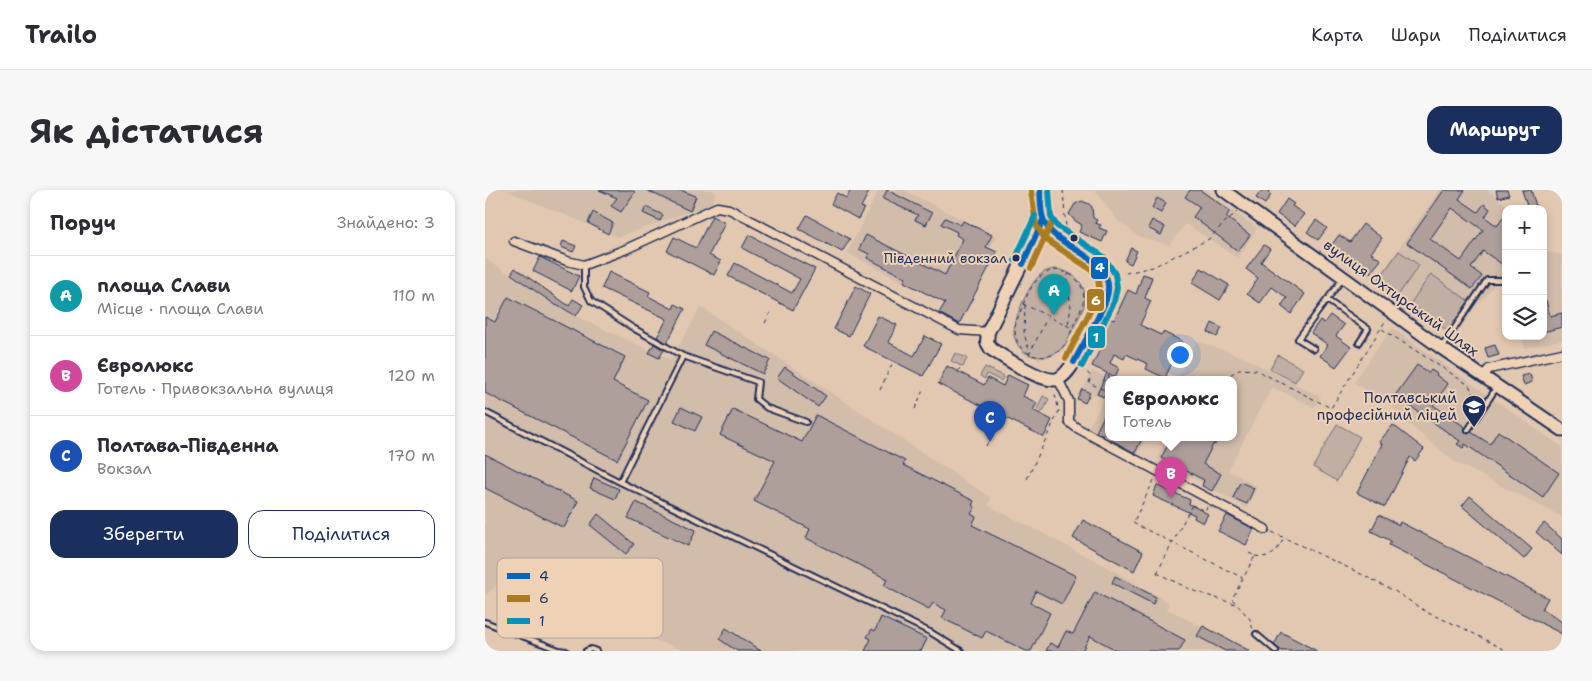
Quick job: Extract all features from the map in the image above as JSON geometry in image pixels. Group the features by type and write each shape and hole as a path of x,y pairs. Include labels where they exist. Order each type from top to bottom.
{"main road":[{"path":"1040,190 1043,220 1051,232 1098,264 1106,276 1108,287 1106,299 1074,362 1056,385 1049,379 991,349 987,342 988,332 1043,220"},
{"name":"вулиця Охтирський Шлях","path":"1223,190 1441,348 1484,375 1562,430"}],"street":[{"path":"514,241 567,261 584,265 624,250 717,207 729,209 959,330 988,332"},
{"path":"1484,375 1489,369 1562,354"},
{"path":"1056,385 1069,401 1069,422 1077,428 1265,529"}],"lane":[{"path":"584,265 584,287 591,301 633,328 683,356 758,382 756,399 767,408 806,422"},
{"path":"1314,349 1299,339 1344,276"},
{"path":"1441,348 1487,280 1502,280"},
{"path":"1327,300 1367,329 1359,343"},
{"path":"620,482 683,356"},
{"path":"1469,430 1498,385"},
{"path":"485,412 620,482 930,632 961,651"},
{"path":"485,622 497,627"},
{"path":"1256,634 1276,651"},
{"path":"527,638 566,651"},
{"path":"586,651 591,649 597,651"}],"path":[{"path":"1063,190 1067,233"},
{"path":"1126,273 1153,267 1209,239 1240,210"},
{"path":"1054,270 1069,272 1081,283 1084,297 1083,306 1064,345 1053,354 1039,357 1030,354 1018,344 1014,329 1015,322 1024,304 1033,284 1046,272 1054,270"},
{"path":"1030,354 1069,272"},
{"path":"1067,278 1071,307 1068,326"},
{"path":"1024,304 1073,328"},
{"path":"1024,304 1024,334 1030,354"},
{"path":"765,323 771,311"},
{"path":"1228,376 1239,369 1256,370 1331,408 1385,322"},
{"path":"1381,328 1469,385 1481,411"},
{"path":"930,338 935,340"},
{"path":"880,390 893,362"},
{"path":"958,372 961,368"},
{"path":"1081,368 1091,376 1089,383 1105,390"},
{"path":"1027,479 1059,411 1056,385"},
{"path":"915,409 924,388"},
{"path":"986,446 1001,414"},
{"path":"1207,441 1215,445 1217,441"},
{"path":"1158,472 1133,523 1172,543"},
{"path":"1208,507 1205,511 1192,505 1157,573 1194,591 1235,604"},
{"path":"1265,529 1388,588 1429,613 1507,651"},
{"path":"1150,532 1243,578"},
{"path":"1249,553 1255,556 1271,556 1278,549 1284,538"},
{"path":"1255,556 1232,600 1250,620 1252,629 1256,634"}],"shaded area":[{"path":"505,190 712,190 716,193 711,204 618,237"},
{"path":"879,190 904,190 996,237 958,310 847,253"},
{"path":"1095,190 1203,190 1257,228 1238,258 1186,224 1169,245 1138,236 1117,220"},
{"path":"1440,190 1487,190 1506,205 1502,205 1502,276 1452,336 1375,282"},
{"path":"1399,251 1419,265 1397,297 1377,282"},
{"path":"1547,252 1562,255 1562,340 1525,348 1523,340 1547,340"},
{"path":"485,259 571,314 671,360 701,307 991,498 988,505 1109,568 1169,603 1167,609 1248,651 687,651 649,638 663,638 663,558 497,558 497,585 487,594 485,593"},
{"path":"1054,269 1068,272 1078,280 1085,291 1084,306 1065,345 1051,355 1036,357 1022,350 1017,344 1014,329 1022,303 1031,286 1043,273"},
{"path":"1431,274 1470,302 1449,332 1410,304"},
{"name":"Полтавський професійний ліцей","path":"1392,328 1562,447 1562,517 1455,462 1406,422 1406,416 1354,382"},
{"path":"1197,341 1243,357 1321,397 1314,407 1272,387 1228,470 1257,487 1247,508 1157,458 1166,441 1237,441 1237,376 1180,376"},
{"path":"955,353 967,358 963,367 951,361"},
{"path":"1278,355 1303,369 1295,382 1270,369"},
{"path":"985,367 1004,376 1001,381 987,374 985,379 980,376"},
{"path":"1092,371 1105,377 1105,437 1089,427 1104,399 1083,389"},
{"path":"1043,396 1049,399 1043,412 1037,409"},
{"path":"1337,424 1360,437 1337,481 1313,467"},
{"path":"1112,441 1145,441 1136,456"}],"building":[{"path":"599,190 631,190 635,192 621,212 611,206 617,198"},
{"path":"646,190 680,190 696,196 690,211"},
{"path":"851,190 870,190 861,207 864,208 858,219 831,204 837,193 846,198"},
{"path":"887,190 932,213 926,225 915,220 918,215 883,199"},
{"path":"1190,190 1200,190 1230,211 1226,217 1250,235 1238,251 1193,217 1200,207 1185,197"},
{"path":"1262,190 1270,190 1268,193 1271,195 1265,204 1256,198"},
{"path":"1444,190 1465,190 1459,199 1478,212 1484,204 1490,209 1485,217 1497,226 1502,219 1502,264 1483,251 1471,268 1482,276 1472,289 1407,243","holes":["1452,208 1483,230 1461,261 1430,239"]},
{"path":"1496,190 1507,190 1509,195 1498,198"},
{"path":"1522,190 1531,190 1536,205 1527,205"},
{"path":"1157,198 1166,203 1161,213 1152,208"},
{"path":"1287,199 1294,204 1292,206 1304,214 1295,226 1277,214"},
{"path":"1082,201 1092,207 1093,218 1097,220 1095,223 1101,225 1099,228 1107,231 1102,242 1079,232 1082,225 1069,214 1075,204"},
{"path":"646,207 663,215 660,221 643,213"},
{"path":"593,212 613,223 608,234 588,223"},
{"path":"807,215 850,239 842,252 799,229"},
{"path":"712,216 725,223 709,255 721,261 714,275 667,251 674,237 696,248"},
{"path":"945,218 961,225 963,221 992,235 986,247 997,252 959,324 939,313 945,303 904,282 906,278 867,258 869,254 859,249 866,235 945,275 963,239 956,235 957,232 941,224"},
{"path":"1152,220 1165,227 1161,235 1148,228"},
{"path":"1316,220 1327,228 1318,240 1307,232"},
{"path":"1363,224 1382,238 1371,253 1381,260 1370,273 1330,247 1339,235 1350,242"},
{"path":"749,235 815,269 793,310 728,276 735,263 792,293 800,279 742,248"},
{"path":"563,241 576,246 573,252 561,247"},
{"path":"1264,245 1270,249 1261,262 1305,294 1291,314 1281,306 1287,298 1272,287 1260,303 1247,294 1258,278 1246,269"},
{"path":"1131,248 1137,251 1131,264 1125,261"},
{"path":"540,257 579,276 572,291 533,271"},
{"path":"515,268 569,306 573,299 583,305 576,316 557,306 511,274"},
{"path":"1201,268 1229,285 1220,300 1192,283"},
{"path":"609,272 650,292 648,296 673,309 675,304 685,309 667,343 657,337 667,319 602,288"},
{"path":"1143,274 1152,277 1145,298 1151,301 1140,325 1161,335 1163,332 1182,341 1166,376 1161,376 1146,369 1148,364 1126,354 1124,359 1114,354 1110,363 1119,368 1115,376 1109,374 1109,376 1106,376 1107,373 1092,366 1106,337 1099,333 1107,317 1114,320 1128,290 1136,294"},
{"path":"856,286 870,294 849,336 834,329"},
{"path":"508,297 625,357 613,382 648,400 617,460 485,393 485,317 495,322"},
{"path":"1547,304 1550,316 1562,313 1562,327 1547,331"},
{"path":"1330,315 1344,325 1336,336 1351,347 1336,367 1320,356 1328,345 1311,333 1320,320 1324,323"},
{"path":"878,316 897,325 888,342 914,356 925,336 941,344 923,376 863,346"},
{"path":"1212,323 1222,328 1217,337 1208,332"},
{"path":"711,331 770,360 763,374 704,345"},
{"path":"654,344 664,350 659,358 649,353"},
{"path":"1495,345 1499,355 1488,358 1485,348"},
{"path":"1417,365 1429,373 1431,370 1448,384 1433,405 1465,427 1466,433 1471,432 1490,444 1498,431 1559,473 1543,497 1465,444 1463,448 1457,444 1460,441 1394,397"},
{"path":"947,366 984,385 988,378 1003,386 1008,375 1028,385 1023,396 1037,403 1033,410 1052,420 1044,437 938,384"},
{"path":"785,367 826,396 818,407 777,378"},
{"path":"1530,374 1532,382 1524,385 1521,376"},
{"path":"1105,377 1105,397 1097,394"},
{"path":"1082,389 1090,393 1085,403 1077,399"},
{"path":"681,407 702,417 695,431 674,421"},
{"path":"733,409 802,442 816,415 905,461 903,465 974,501 972,505 975,507 971,514 976,517 972,525 1076,576 1062,604 1036,591 1031,603 1050,613 1031,651 1026,651 986,631 982,638 942,618 946,610 933,603 929,609 884,586 887,579 806,538 810,529 754,501 775,461 720,435"},
{"path":"1104,416 1105,433 1103,436 1096,432"},
{"path":"1393,425 1424,449 1415,461 1410,457 1385,507 1357,493 1382,444 1379,442"},
{"path":"1113,441 1141,441 1135,453"},
{"path":"1170,441 1215,441 1203,464 1221,474 1212,491 1202,486 1204,480 1161,458"},
{"path":"485,454 578,501 564,528 485,488"},
{"path":"594,478 619,489 615,499 590,488"},
{"path":"1240,482 1254,488 1247,504 1233,498"},
{"path":"1157,485 1190,500 1189,504 1208,514 1203,523 1194,518 1195,515 1153,496"},
{"path":"1470,496 1532,549 1524,559 1462,506"},
{"path":"636,502 696,530 688,546 628,518"},
{"path":"598,514 634,544 626,554 590,525"},
{"path":"1227,515 1254,529 1246,545 1218,531"},
{"path":"1379,515 1399,525 1400,522 1548,598 1542,609 1562,622 1562,634 1389,545 1391,541 1371,531"},
{"path":"1083,520 1143,552 1134,571 1073,538"},
{"path":"1544,523 1562,539 1562,555 1536,532"},
{"path":"1115,576 1156,597 1153,604 1112,583"},
{"path":"1095,592 1185,640 1179,651 1118,651 1090,636 1082,651 1046,651 1050,643 1058,647 1066,631 1073,634"},
{"path":"881,617 927,639 921,651 865,651 871,639 867,637 872,629 875,631"},
{"path":"1203,626 1250,651 1225,651 1197,636"},
{"path":"726,628 761,651 737,651 719,639"},
{"path":"1281,632 1317,651 1282,651 1274,645"}],"transit line":[{"name":"4","path":"1040,190 1041,210 1044,221 1051,231 1096,264 1104,273 1108,285 1103,308 1074,362"},
{"name":"1","path":"1049,190 1051,217 1057,226 1104,257 1115,274 1117,287 1114,302 1082,366"},
{"name":"6","path":"1031,191 1036,225 1045,239 1092,270 1098,279 1098,296 1066,358"},
{"name":"1","path":"1015,260 1035,216"},
{"name":"4","path":"1023,264 1043,220"},
{"name":"6","path":"1031,268 1051,224"}],"place":[{"name":"Південний вокзал","path":"1016,258"},
{"name":"площа Слави","path":"1054,315"},
{"name":"Полтавський професійний ліцей","path":"1474,428"},
{"name":"Полтава-Південна","path":"990,442"},
{"name":"Євролюкс","path":"1171,498"}]}
